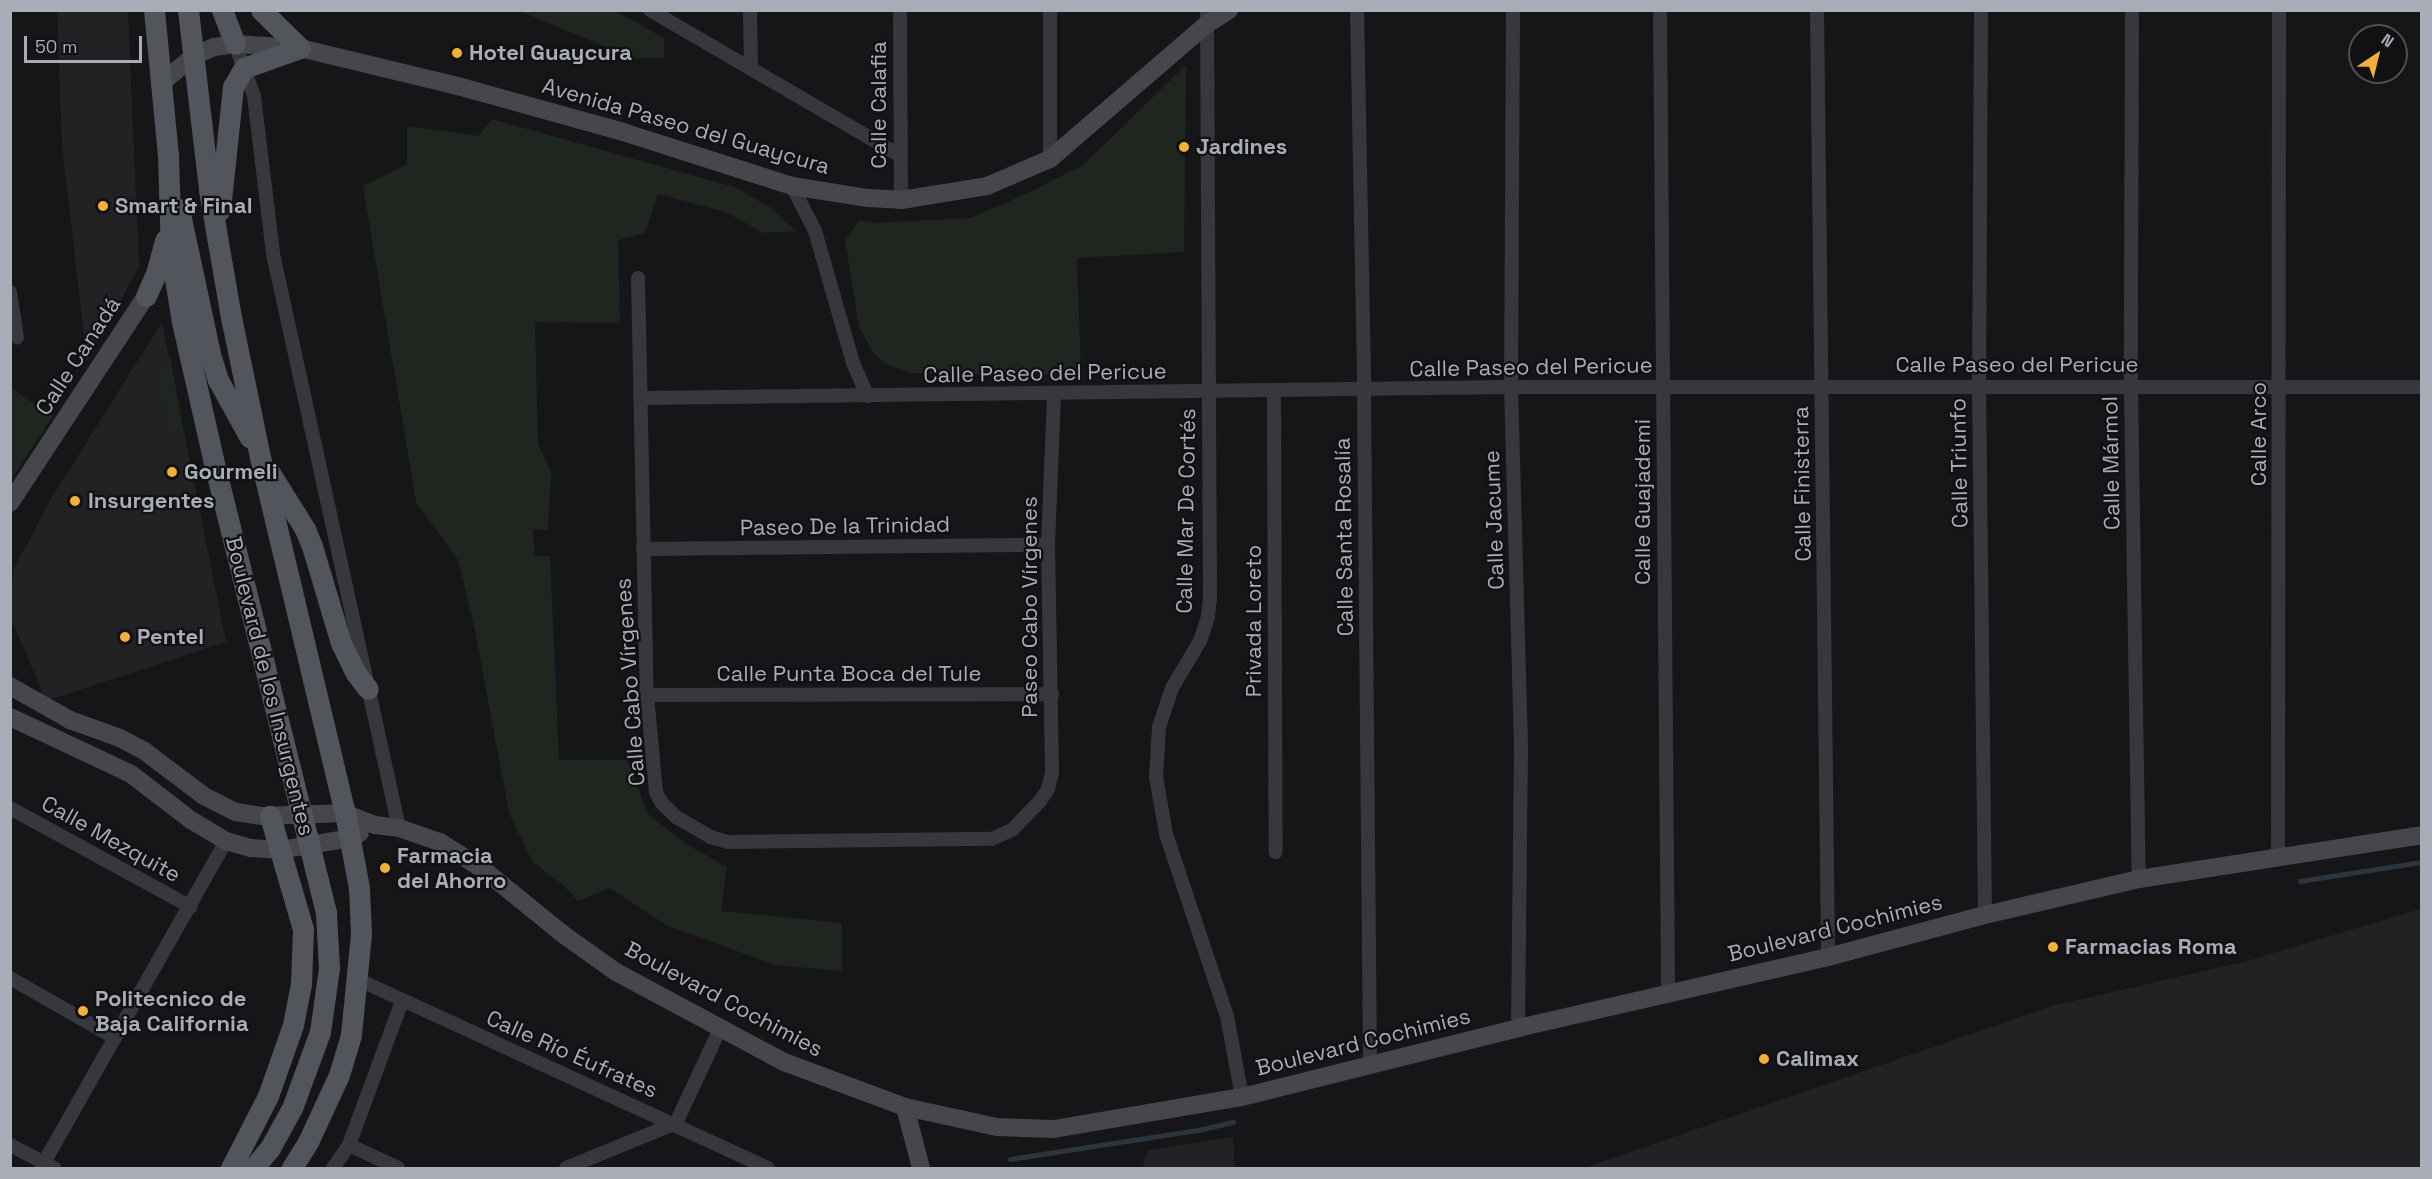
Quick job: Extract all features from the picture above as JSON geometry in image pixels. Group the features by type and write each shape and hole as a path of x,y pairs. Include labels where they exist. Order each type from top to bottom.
{"main road":[{"name":"Boulevard de los Insurgentes","path":"154,10 168,155 171,254 182,322 213,459 326,913 329,968 320,1032 292,1108 270,1148 253,1168"},
{"name":"Boulevard de los Insurgentes","path":"188,10 217,243 260,457 345,813 359,888 361,934 351,1035 339,1075 308,1143 292,1168"},
{"path":"222,10 235,44"},
{"path":"217,243 232,87 244,68 300,48 261,10"},
{"name":"Avenida Paseo del Guaycura","path":"160,84 194,56 214,47 235,44 300,48 454,85 623,132 792,186 868,198 901,200 987,186 1050,159 1207,17 1229,10"},
{"path":"168,155 210,354 218,380 260,457 304,529 312,546 341,643 355,672 368,689"},
{"path":"146,296 156,274 170,222"},
{"name":"Calle Canadá","path":"10,503 146,296"},
{"name":"Boulevard Cochimies","path":"10,686 70,720 120,738 143,750 204,796 236,812 270,816 345,813 375,825 399,828 440,842 484,870 564,936 616,972 784,1062 904,1107 997,1127 1054,1129 1242,1097 1518,1028 1828,957 1985,915 2139,879 2421,835"},
{"path":"10,717 131,774 191,820 226,841 250,848 280,850 350,838 375,825"},
{"path":"231,1168 268,1096 293,1025 301,984 303,929 296,897 270,816"},
{"path":"904,1107 921,1168"}],"street":[{"path":"650,10 901,156"},
{"path":"750,10 751,69"},
{"name":"Calle Calafia","path":"900,10 901,200"},
{"path":"1050,10 1050,159"},
{"name":"Calle Santa Rosalía","path":"1357,10 1364,390 1370,1064"},
{"name":"Calle Jacume","path":"1513,10 1511,387 1521,745 1518,1028"},
{"name":"Calle Guajademi","path":"1660,10 1668,993"},
{"name":"Calle Finisterra","path":"1817,10 1828,957"},
{"name":"Calle Triunfo","path":"1981,10 1979,386 1985,915"},
{"name":"Calle Mármol","path":"2132,10 2131,387 2139,879"},
{"name":"Calle Arco","path":"2278,857 2279,10"},
{"name":"Calle Mar De Cortés","path":"1207,17 1208,617 1193,656 1172,688 1159,727 1156,777 1166,834 1227,1016 1242,1097"},
{"path":"235,44 254,96 273,254 399,828"},
{"path":"792,186 815,231 853,363 868,396"},
{"name":"Calle Cabo Vírgenes","path":"638,278 642,549 647,695 656,792 661,802 676,817 710,837 729,842 992,839 1013,829 1030,813"},
{"path":"10,292 17,337"},
{"name":"Calle Paseo del Pericue","path":"640,398 1054,395 1664,386 2421,387"},
{"name":"Privada Loreto","path":"1274,390 1276,852"},
{"name":"Paseo Cabo Vírgenes","path":"1030,813 1048,789 1052,772 1048,545 1054,395"},
{"name":"Paseo De la Trinidad","path":"642,549 1048,545"},
{"name":"Calle Punta Boca del Tule","path":"647,695 1052,694"},
{"name":"Calle Mezquite","path":"10,808 191,907"},
{"path":"10,1145 46,1167 115,1038 191,907 226,841"},
{"path":"10,978 115,1038"},
{"name":"Calle Río Éufrates","path":"357,979 676,1123 768,1168"},
{"path":"333,1168 349,1145 402,1001"},
{"path":"566,1168 676,1123 720,1029"},
{"path":"349,1145 398,1168"}],"shaded area":[{"path":"57,11 128,11 139,267 87,361 62,146"},
{"path":"520,11 616,11 664,38 664,58 632,58"},
{"path":"1186,65 1184,252 1077,258 1081,375 911,373 890,366 874,354 859,327 845,240 859,220 875,223 971,218 1028,193 1083,165"},
{"path":"492,119 734,187 770,207 796,231 763,233 726,212 658,194 645,233 618,240 620,323 535,322 538,444 551,472 548,530 533,529 535,556 550,556 559,760 627,760 649,815 686,844 727,867 721,911 842,923 842,971 775,965 666,925 610,888 578,901 564,886 532,861 509,813 475,631 458,560 416,502 363,186 407,164 407,126 478,136"},
{"path":"162,322 226,642 46,701 11,618 13,570 51,499"},
{"path":"170,357 186,442 170,429 160,378"},
{"path":"11,388 53,416 11,480"},
{"path":"2421,909 2421,1168 1584,1168 2052,1006 2247,961"},
{"path":"1233,1137 1235,1168 1142,1168 1148,1150"}],"waterway":[{"path":"2300,881 2422,862"},
{"path":"1010,1159 1198,1130 1233,1122"}],"place":[{"name":"Hotel Guaycura","path":"457,53"},
{"name":"Jardines","path":"1184,147"},
{"name":"Smart & Final","path":"103,206"},
{"name":"Gourmeli","path":"172,472"},
{"name":"Insurgentes","path":"75,501"},
{"name":"Pentel","path":"125,637"},
{"name":"Farmacia del Ahorro","path":"385,868"},
{"name":"Farmacias Roma","path":"2053,947"},
{"name":"Politecnico de Baja California","path":"83,1011"},
{"name":"Calimax","path":"1764,1059"}]}
